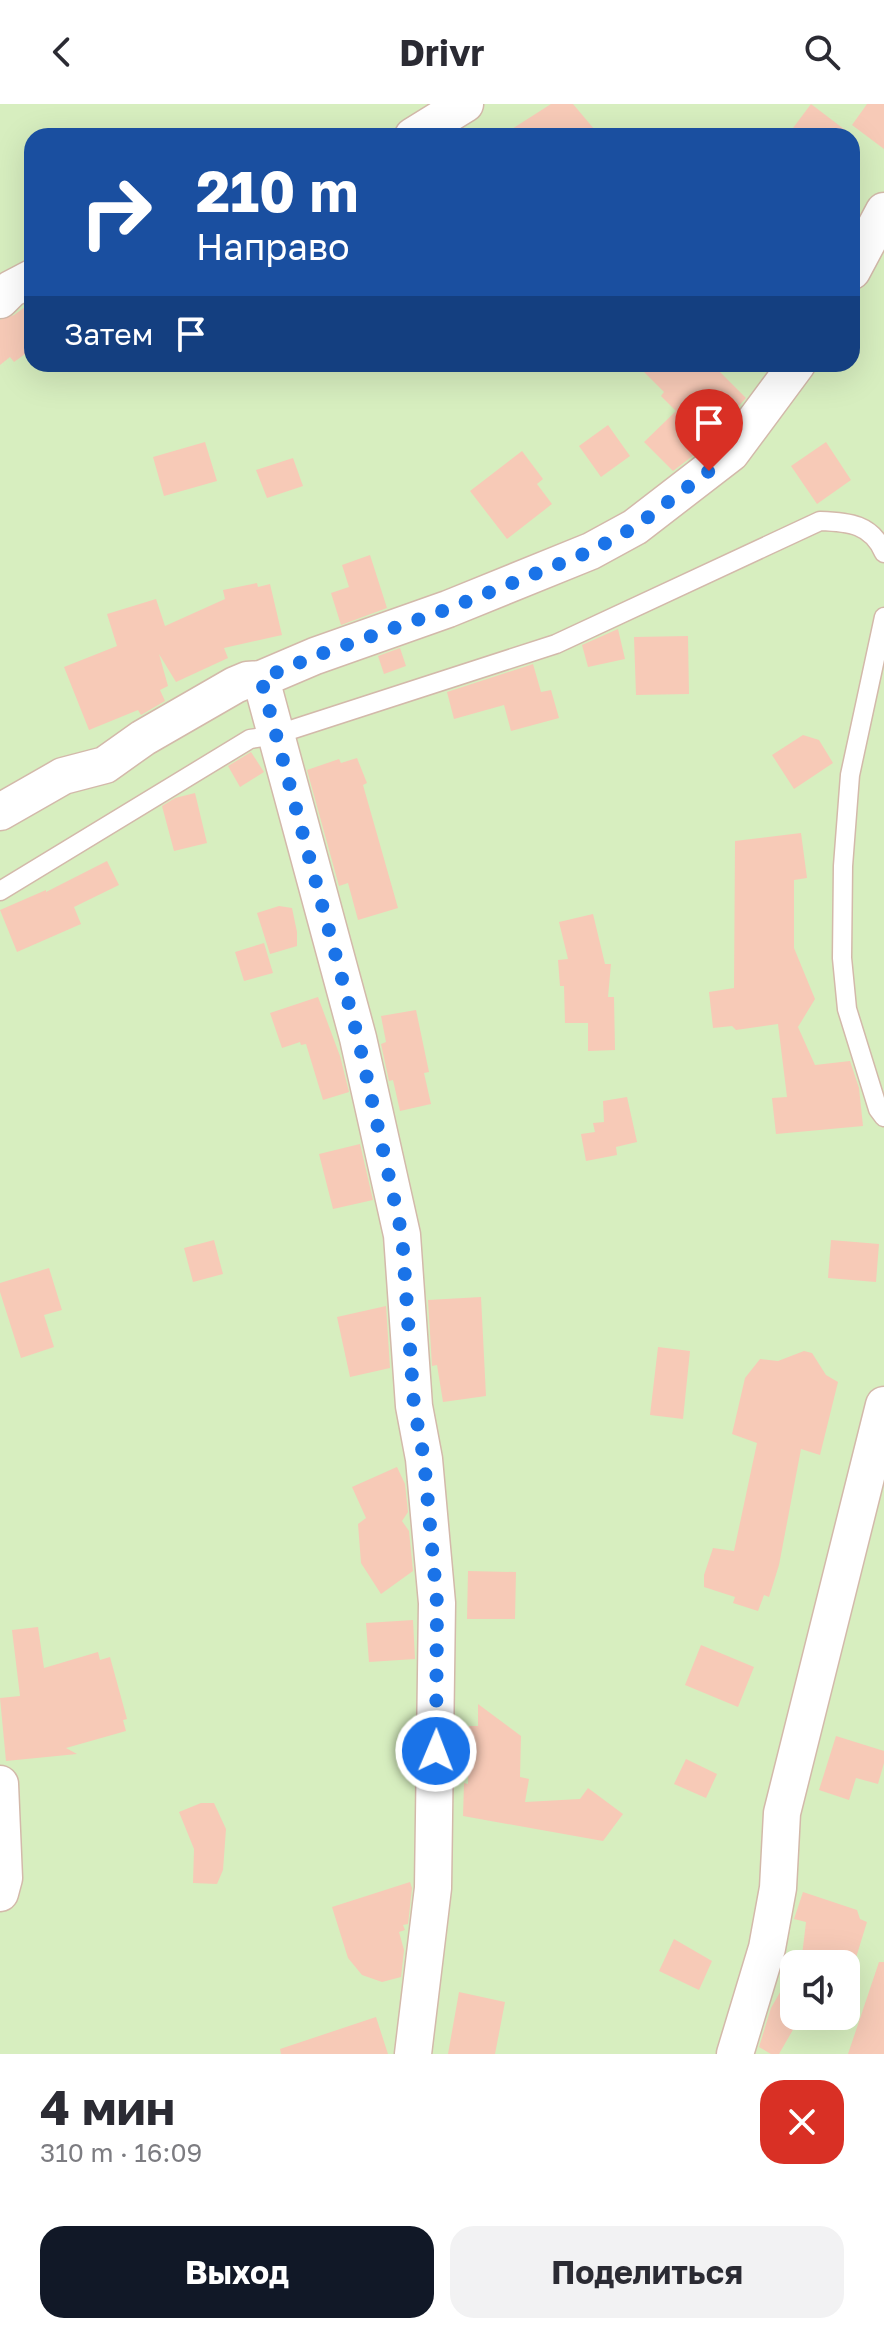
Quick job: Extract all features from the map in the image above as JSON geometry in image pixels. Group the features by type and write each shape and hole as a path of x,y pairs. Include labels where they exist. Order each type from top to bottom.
{"street":[{"path":"426,128 465,104"},
{"path":"860,256 884,211"},
{"path":"0,300 24,282"},
{"path":"0,812 63,776 105,765 143,738 235,685 261,679 315,656 448,609 591,551 635,527 731,453 791,372"},
{"path":"261,679 358,1038 402,1235 414,1406 424,1459 437,1603 433,1888 413,2054"},
{"path":"735,2054 770,1933 778,1888 782,1813 884,1405"},
{"path":"0,1784 4,1878 0,1893"}],"lane":[{"path":"0,891 250,739 275,735 556,644 820,521 844,522 863,528 879,541 884,553"},
{"path":"884,617 850,775 843,866 842,958 847,1009 878,1109 884,1117"}],"green space":[{"path":"0,104 884,104 884,2054 0,2054"}],"building":[{"path":"551,104 573,104 593,128 514,128"},
{"path":"811,104 842,128 793,128"},
{"path":"867,104 884,104 884,149 860,128 852,125"},
{"path":"24,308 24,355 14,362 10,357 0,365 0,320"},
{"path":"644,372 720,372 746,398 719,427 722,430 716,438 673,471 644,442 676,411 661,396 664,392"},
{"path":"608,425 630,456 601,477 579,446"},
{"path":"205,442 217,481 164,496 153,457"},
{"path":"826,442 851,480 817,504 791,466"},
{"path":"522,451 543,479 537,484 552,504 507,539 470,491"},
{"path":"293,458 303,486 267,498 256,470"},
{"path":"370,555 387,608 341,625 331,593 349,587 342,565"},
{"path":"257,583 258,587 270,584 282,635 224,648 228,658 176,682 159,654 168,686 160,690 165,701 141,715 138,710 89,730 64,667 117,646 107,614 156,599 165,626 225,599 223,590"},
{"path":"618,629 625,659 588,667 582,645"},
{"path":"688,636 689,694 636,695 634,637"},
{"path":"400,648 406,666 384,674 378,656"},
{"path":"533,664 541,692 551,690 559,718 511,731 504,705 454,719 447,692"},
{"path":"803,735 819,740 833,763 794,789 772,755"},
{"path":"251,752 264,772 240,787 228,766"},
{"path":"357,758 367,783 363,785 398,908 358,920 348,883 339,886 307,770 339,759 341,763"},
{"path":"195,793 207,843 174,851 162,806 175,798"},
{"path":"801,833 807,878 794,880 794,948 815,999 798,1027 815,1065 850,1061 859,1088 863,1126 776,1134 772,1098 787,1097 778,1024 736,1030 732,1026 713,1028 709,992 734,988 735,841"},
{"path":"107,861 119,885 74,907 81,924 17,952 0,910 46,892"},
{"path":"279,906 292,908 297,946 270,954 257,913"},
{"path":"593,914 605,964 611,964 608,997 614,997 615,1050 588,1051 588,1023 565,1023 564,986 560,986 558,960 568,959 559,922"},
{"path":"264,943 273,973 244,981 235,952"},
{"path":"318,997 340,1056 349,1092 323,1100 306,1044 301,1045 300,1042 282,1048 270,1013"},
{"path":"416,1010 429,1072 424,1073 431,1104 400,1111 381,1044 386,1042 381,1016"},
{"path":"627,1097 637,1142 616,1147 617,1155 586,1161 581,1134 595,1132 593,1123 604,1122 603,1101"},
{"path":"360,1144 373,1200 333,1209 319,1154"},
{"path":"214,1240 223,1274 193,1282 184,1248"},
{"path":"831,1240 879,1244 876,1282 828,1278"},
{"path":"49,1268 62,1310 44,1315 54,1347 21,1358 0,1292 0,1283"},
{"path":"481,1297 486,1396 443,1402 437,1365 432,1366 428,1300"},
{"path":"386,1306 390,1368 350,1377 337,1317"},
{"path":"658,1347 690,1351 683,1419 650,1415"},
{"path":"804,1351 812,1353 826,1375 838,1382 820,1455 801,1449 779,1565 769,1597 764,1595 758,1611 733,1603 735,1597 704,1587 704,1575 713,1548 734,1551 757,1443 732,1434 745,1378 760,1359 778,1361"},
{"path":"397,1467 405,1484 408,1512 402,1521 409,1531 413,1571 381,1594 361,1563 358,1524 366,1518 352,1487"},
{"path":"468,1571 516,1572 515,1619 467,1619"},
{"path":"413,1620 415,1659 369,1662 366,1623"},
{"path":"38,1627 44,1668 98,1652 100,1660 110,1657 127,1719 123,1720 126,1731 66,1748 77,1754 6,1761 0,1698 20,1696 12,1630"},
{"path":"701,1645 754,1667 738,1707 685,1685"},
{"path":"478,1704 521,1736 520,1777 529,1779 525,1802 580,1799 588,1788 623,1814 603,1841 463,1816 464,1783 468,1784 469,1726 478,1726"},
{"path":"836,1736 884,1751 878,1784 856,1778 849,1800 819,1790"},
{"path":"686,1759 717,1774 706,1798 674,1784"},
{"path":"201,1803 214,1803 226,1829 223,1870 217,1884 193,1883 194,1849 179,1812"},
{"path":"410,1882 408,1924 403,1925 405,1930 399,1932 404,1950 401,1977 382,1982 362,1975 348,1958 332,1907"},
{"path":"803,1892 857,1910 860,1919 867,1922 858,1950 803,1950 806,1922 794,1919"},
{"path":"674,1939 712,1961 699,1990 659,1971"},
{"path":"879,1962 884,1962 884,2054 848,2054 856,2030 860,2030 860,2018"},
{"path":"459,1992 505,2002 495,2054 448,2054"},
{"path":"780,1992 780,2030 793,2030 779,2054 771,2054 759,2047 771,2008"},
{"path":"376,2017 388,2054 281,2054 280,2049"}],"route":[{"path":"436,1751 437,1603 424,1459 414,1406 402,1235 358,1038 261,679 591,551 635,527 709,471"}]}
